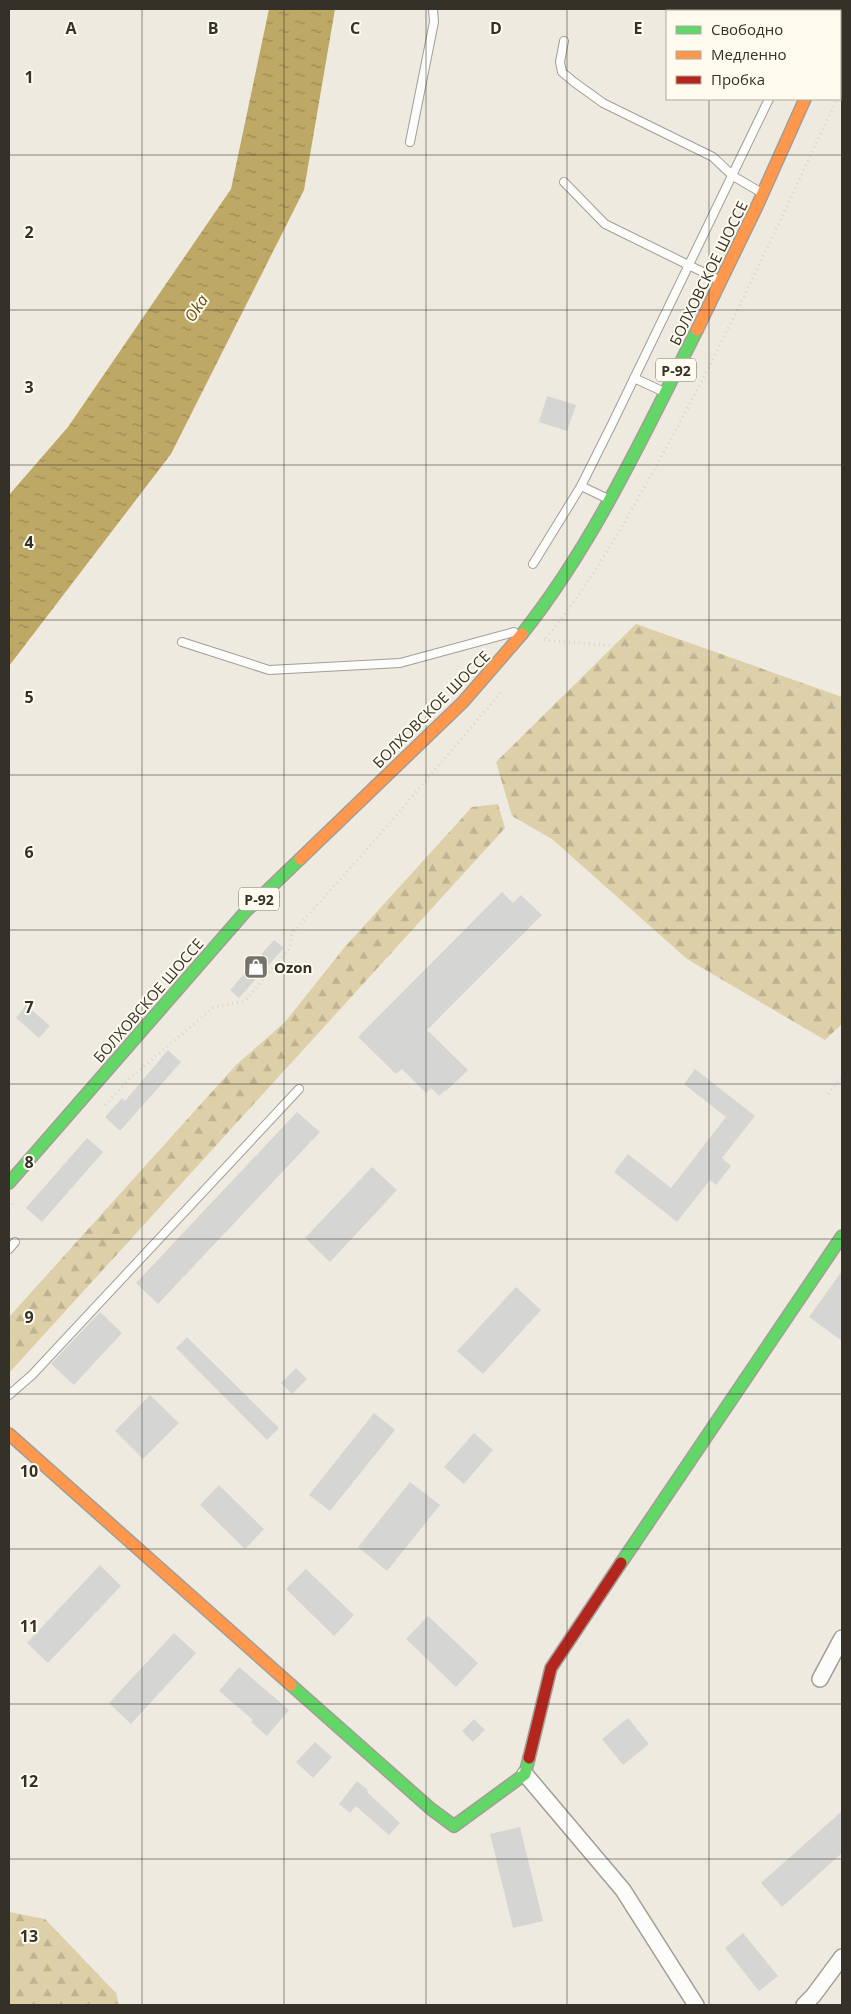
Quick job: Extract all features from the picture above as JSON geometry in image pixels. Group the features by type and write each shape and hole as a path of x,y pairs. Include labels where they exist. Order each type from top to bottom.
{"main road":[{"name":"БОЛХОВСКОЕ ШОССЕ","path":"9,1183 154,1014 246,912 463,702 526,629 570,567 609,500 764,194 805,100"},
{"path":"9,1434 431,1810 454,1826 525,1774 551,1668 842,1236"}],"street":[{"path":"820,1679 842,1638"},
{"path":"525,1774 623,1890 696,2005"},
{"path":"804,2005 814,1996 842,1958"}],"lane":[{"path":"410,142 434,22 433,9"},
{"path":"564,41 560,62 562,72 574,82 603,103 713,157 733,176 764,194"},
{"path":"533,564 580,486 769,100"},
{"path":"564,182 605,224 721,281"},
{"path":"634,378 665,392"},
{"path":"580,486 609,500"},
{"path":"182,642 269,670 400,663 526,629"},
{"path":"9,1395 32,1375 299,1089"},
{"path":"9,1249 15,1242"}],"path":[{"path":"544,640 707,654 842,708"},
{"path":"103,1107 130,1078 213,1008"},
{"path":"828,1094 842,1076"},
{"path":"9,1208 16,1201"}],"green space":[{"path":"636,624 842,697 842,1024 825,1040 687,959 552,839 512,816 496,762"},
{"path":"498,804 505,828 9,1373 9,1317 237,1064 285,1022 344,948 472,807"},
{"path":"9,1912 45,1919 116,1993 119,2005 9,2005"}],"water":[{"name":"Oka","path":"269,9 335,9 304,190 171,454 9,666 9,495 68,427 231,189"}],"building":[{"path":"547,396 576,405 567,431 539,422"},
{"path":"502,892 513,903 521,895 542,915 427,1030 468,1070 439,1096 431,1088 426,1093 402,1069 396,1074 358,1037"},
{"path":"274,940 284,948 239,998 230,990"},
{"path":"26,1005 50,1026 39,1038 16,1018"},
{"path":"168,1050 181,1062 120,1131 105,1117 122,1098 125,1101"},
{"path":"695,1069 755,1116 722,1158 731,1166 716,1185 710,1180 677,1222 614,1172 628,1154 671,1188 726,1117 684,1084"},
{"path":"297,1112 320,1132 158,1304 136,1283"},
{"path":"87,1138 103,1152 42,1222 26,1208"},
{"path":"372,1167 397,1190 330,1262 305,1238"},
{"path":"842,1271 842,1341 809,1317"},
{"path":"516,1287 541,1310 483,1374 457,1351"},
{"path":"100,1312 122,1333 74,1385 51,1364"},
{"path":"187,1337 279,1428 267,1440 176,1348"},
{"path":"296,1368 307,1379 292,1394 281,1383"},
{"path":"150,1395 179,1423 143,1459 115,1431"},
{"path":"374,1413 395,1430 330,1511 309,1495"},
{"path":"474,1433 493,1450 464,1484 444,1467"},
{"path":"410,1482 440,1505 387,1571 358,1547"},
{"path":"219,1485 264,1529 245,1549 200,1505"},
{"path":"100,1565 121,1586 48,1663 27,1643"},
{"path":"306,1569 354,1615 334,1636 286,1589"},
{"path":"428,1616 478,1663 456,1687 406,1639"},
{"path":"174,1633 196,1653 131,1724 109,1703"},
{"path":"239,1667 289,1710 267,1736 251,1722 253,1720 219,1691"},
{"path":"628,1718 649,1744 623,1765 602,1739"},
{"path":"474,1719 485,1730 473,1742 462,1731"},
{"path":"315,1742 332,1757 313,1778 296,1762"},
{"path":"357,1781 400,1823 389,1835 356,1806 350,1813 339,1804"},
{"path":"842,1811 842,1853 782,1907 761,1883"},
{"path":"520,1827 543,1921 513,1928 490,1834"},
{"path":"743,1933 778,1976 759,1991 725,1948"}],"traffic: fast":[{"path":"522,634 573,562 617,487 697,330"},
{"path":"9,1183 246,911 300,859"},
{"path":"621,1563 842,1236"},
{"path":"291,1685 431,1809 454,1826 525,1774 529,1758"}],"traffic: slow":[{"path":"697,330 758,204 805,100"},
{"path":"300,859 463,702 522,634"},
{"path":"9,1434 291,1685"}],"traffic: jam":[{"path":"529,1758 551,1668 621,1563"}],"place":[{"name":"Ozon","path":"256,967"}]}
